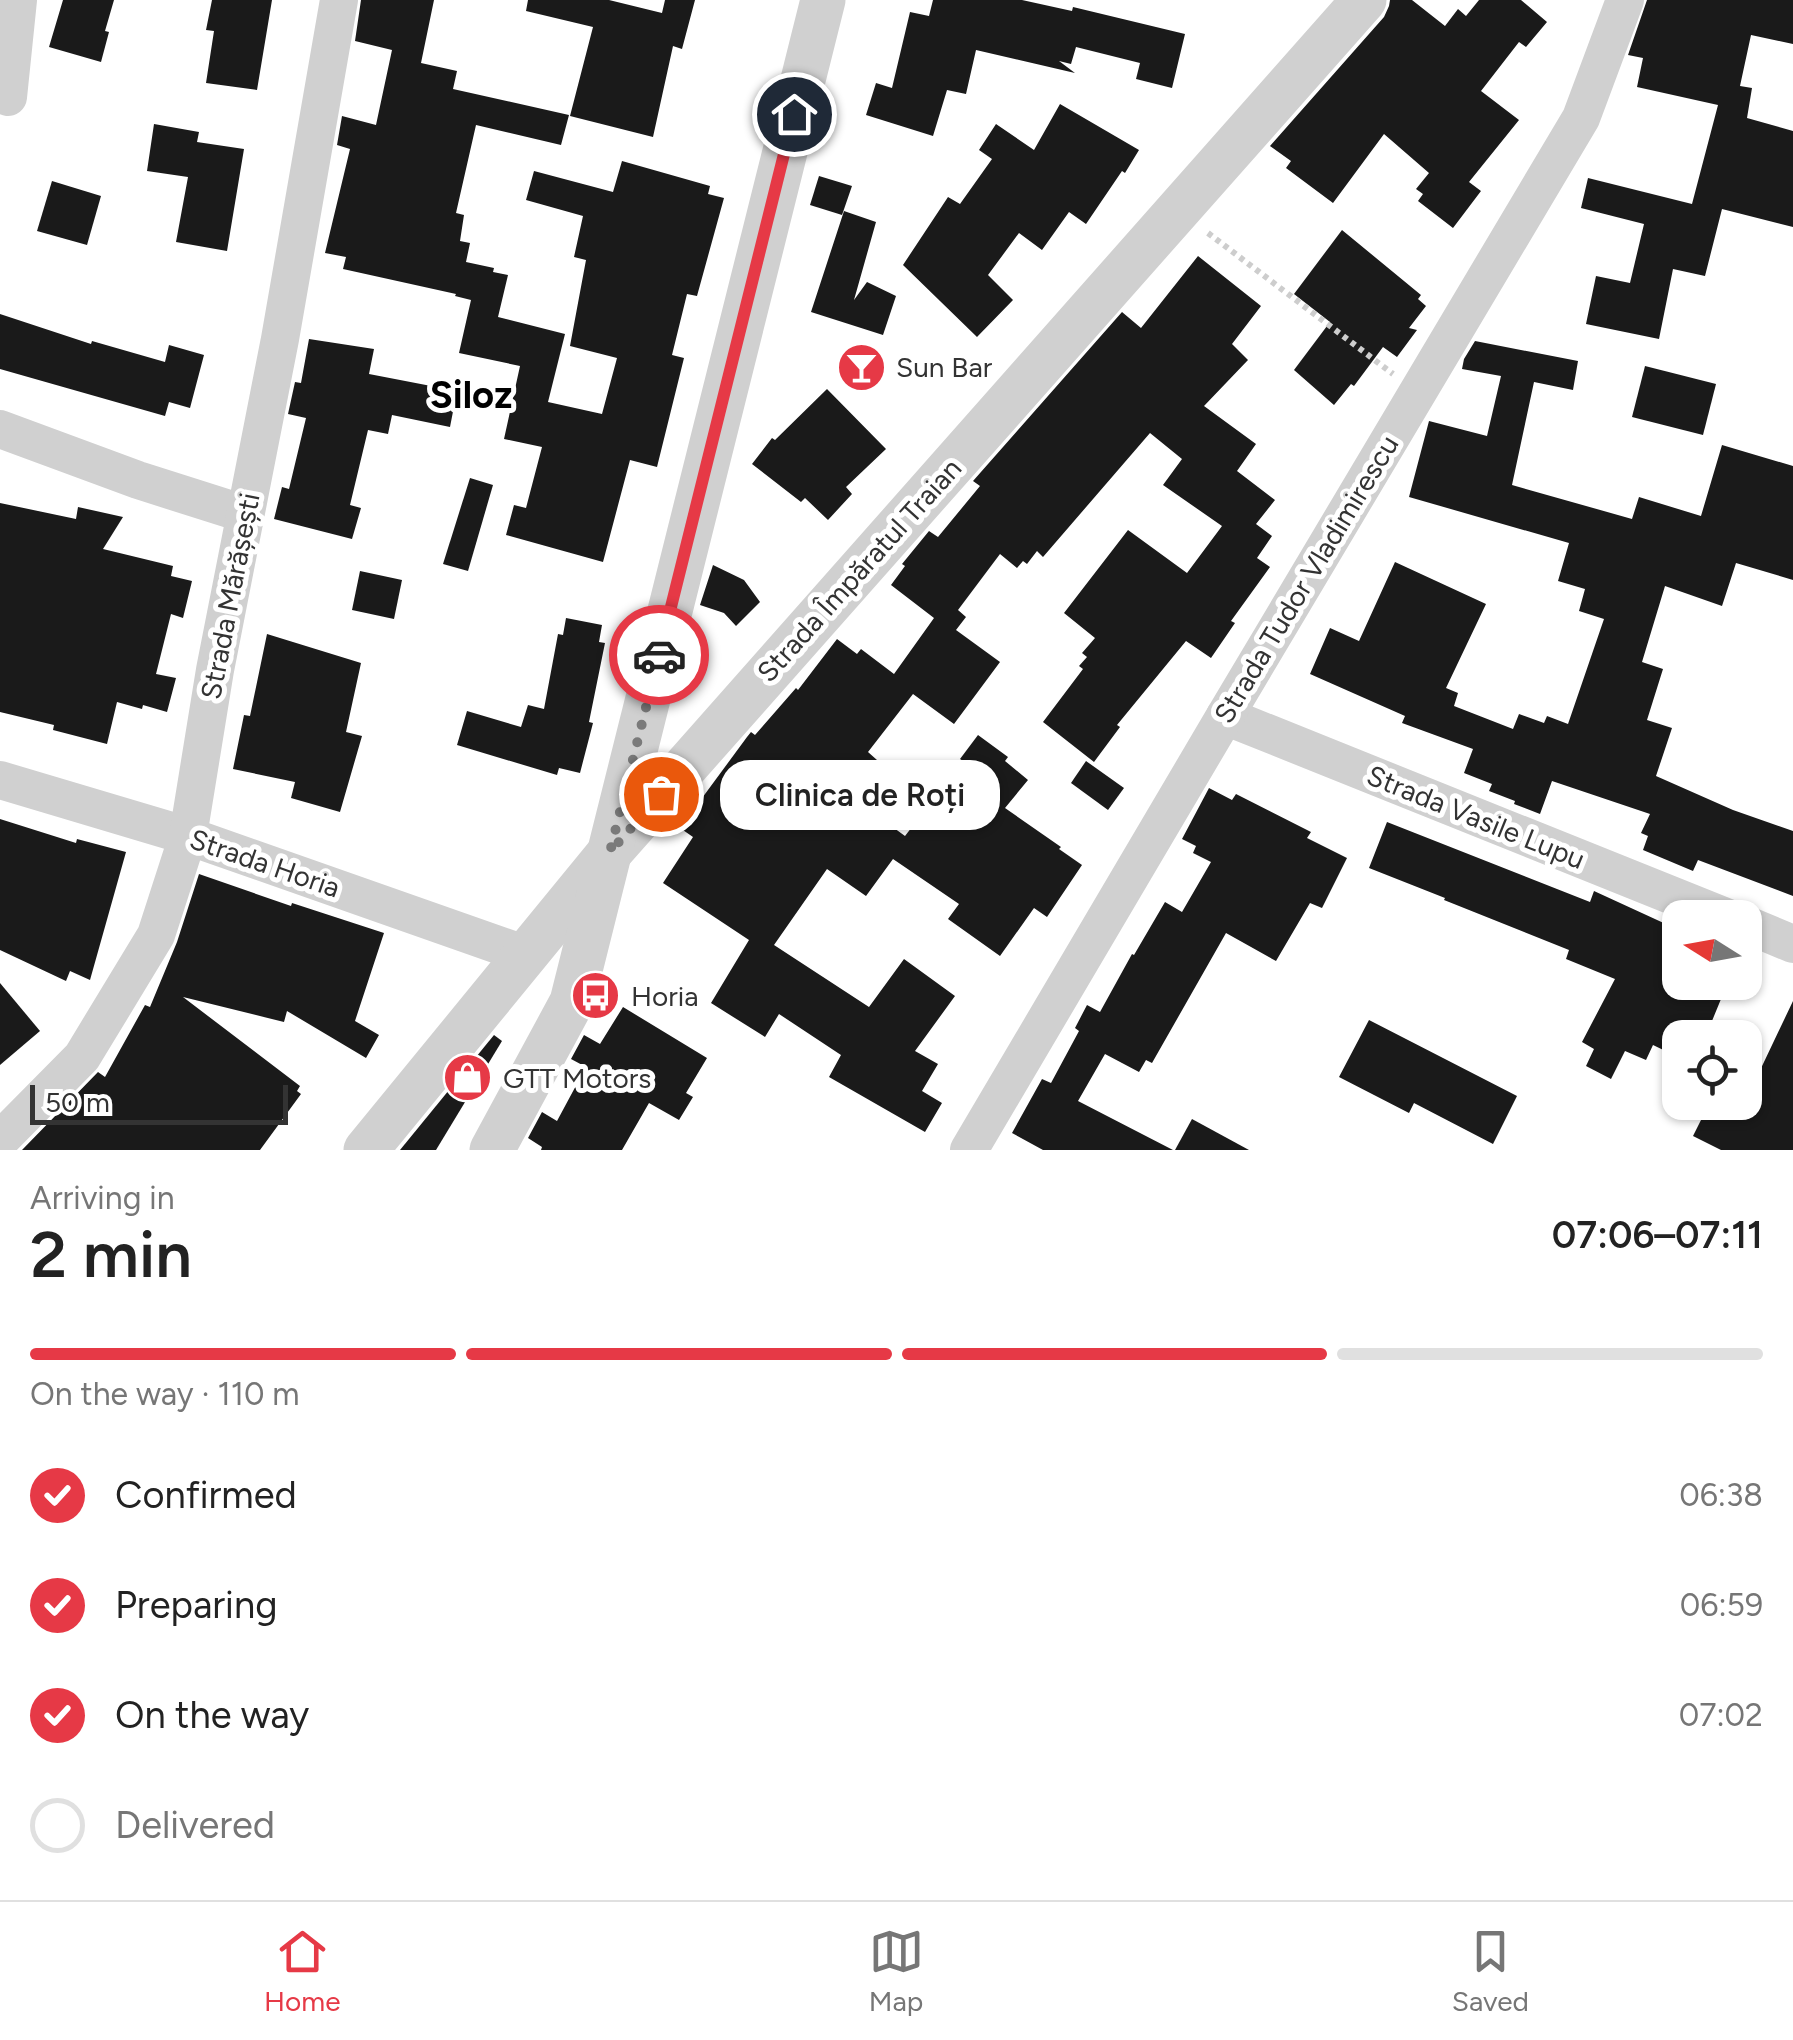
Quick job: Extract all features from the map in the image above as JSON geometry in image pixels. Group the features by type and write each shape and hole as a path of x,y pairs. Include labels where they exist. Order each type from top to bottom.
{"street":[{"path":"8,97 18,0"},
{"name":"Strada Mărășești","path":"0,1140 82,1057 156,935 188,836 339,0"},
{"path":"492,1150 572,1002 823,0"},
{"name":"Strada Împăratul Traian","path":"366,1150 610,852 1364,0"},
{"name":"Strada Tudor Vladimirescu","path":"969,1150 1581,118 1625,0"},
{"path":"0,429 245,514"},
{"name":"Strada Vasile Lupu","path":"1224,716 1683,900"},
{"name":"Strada Horia","path":"0,780 188,836 527,956"},
{"path":"1762,931 1793,944"}],"path":[{"path":"1178,210 1418,392"}],"building":[{"path":"63,0 114,0 101,62 49,47"},
{"path":"212,0 272,0 257,90 206,83 214,31 206,30"},
{"path":"361,0 434,0 421,63 457,71 453,89 569,115 561,145 476,125 456,213 464,215 460,241 470,243 466,262 508,275 498,317 565,334 548,402 602,414 617,358 570,346 586,260 574,257 583,216 526,200 534,171 613,192 622,161 710,186 708,194 724,198 697,296 687,294 672,355 684,358 657,467 630,460 603,562 506,535 514,505 526,508 542,447 504,439 520,366 459,353 471,300 343,269 346,257 325,253 350,149 337,145 342,116 376,125 392,50 355,41"},
{"path":"528,0 609,0 662,13 665,0 695,0 682,49 673,46 653,137 570,116 593,27 526,11"},
{"path":"933,0 1022,0 1072,11 1073,7 1185,34 1172,88 1136,79 1140,63 1076,47 1071,64 1059,61 1075,73 976,50 966,94 947,90 933,136 866,115 876,83 892,88 910,12 929,16"},
{"path":"1390,0 1412,0 1445,26 1458,9 1466,16 1479,0 1521,0 1547,22 1526,47 1519,42 1481,91 1519,120 1469,182 1481,191 1453,228 1418,201 1423,194 1416,189 1429,173 1384,134 1333,203 1286,168 1291,161 1270,146 1384,17"},
{"path":"1647,0 1793,0 1793,44 1751,35 1740,86 1752,88 1747,118 1793,131 1793,227 1722,209 1705,276 1673,269 1659,339 1586,324 1596,276 1630,283 1644,224 1581,208 1588,178 1692,204 1718,105 1637,87 1643,58 1628,55"},
{"path":"1060,104 1139,150 1086,224 1069,212 1042,250 1019,233 988,275 1013,300 977,337 903,265 948,197 960,204 992,159 979,150 996,124 1034,150"},
{"path":"154,124 199,132 197,142 244,149 227,251 176,242 188,177 147,171"},
{"path":"819,176 852,186 842,215 810,205"},
{"path":"52,181 101,196 87,245 37,231"},
{"path":"844,211 876,222 854,300 867,282 896,296 883,335 811,312"},
{"path":"1342,230 1421,295 1418,299 1426,306 1409,328 1417,330 1397,357 1383,347 1354,386 1351,384 1334,405 1294,370 1330,322 1294,294"},
{"path":"1198,256 1261,306 1232,344 1248,360 1204,406 1256,444 1237,471 1275,500 1256,524 1272,536 1257,558 1270,567 1231,621 1235,623 1211,658 1186,641 1117,725 1120,727 1094,762 1043,722 1083,669 1079,666 1087,657 1082,653 1095,638 1064,613 1128,530 1187,573 1222,526 1163,485 1182,459 1150,433 1043,557 1037,551 1027,564 1023,561 1017,568 1000,554 958,610 966,617 956,630 1000,662 954,724 913,694 868,752 886,768 857,801 905,836 963,761 960,759 978,735 1008,757 1005,761 1028,780 1005,808 1082,865 1047,917 1034,908 1000,956 948,919 959,904 893,859 866,896 827,869 774,945 869,1007 904,959 955,996 915,1051 938,1064 922,1091 942,1103 925,1132 829,1077 841,1055 779,1014 765,1037 711,1003 749,940 663,883 693,837 680,828 751,732 755,735 798,690 837,639 857,654 861,649 894,674 934,618 891,585 905,566 902,564 929,531 938,537 980,486 973,481 1122,312 1141,328"},
{"path":"0,314 91,344 92,341 165,362 169,345 204,355 190,408 169,402 165,416 0,369"},
{"path":"309,339 374,349 369,374 457,391 450,427 392,415 388,434 368,430 350,505 361,508 352,539 274,519 282,487 289,489 306,418 288,414 295,382 301,383"},
{"path":"1475,341 1578,361 1573,390 1534,382 1512,485 1632,519 1639,497 1701,516 1722,445 1793,466 1793,580 1736,563 1722,606 1665,586 1642,662 1663,669 1647,720 1672,728 1656,776 1793,831 1793,896 1698,860 1693,871 1643,850 1648,836 1641,833 1650,814 1552,781 1540,814 1514,804 1515,801 1489,791 1492,784 1464,773 1473,749 1402,723 1405,716 1310,674 1330,628 1359,641 1395,562 1486,604 1446,688 1458,693 1454,706 1513,729 1519,714 1544,723 1547,716 1568,724 1604,619 1579,611 1585,589 1558,581 1569,543 1409,497 1429,421 1487,436 1501,376 1462,369"},
{"path":"1645,366 1716,384 1703,435 1632,417"},
{"path":"827,389 886,449 846,487 852,494 828,520 805,498 801,502 752,464 772,438 775,440"},
{"path":"470,478 493,485 468,571 443,564"},
{"path":"0,503 76,519 78,507 123,517 103,549 173,566 171,576 192,581 183,618 171,614 156,674 176,678 167,712 117,702 107,744 53,730 54,725 0,712"},
{"path":"713,565 744,580 760,602 736,626 724,613 700,605"},
{"path":"360,571 402,580 394,619 352,610"},
{"path":"566,618 602,625 599,642 605,643 589,722 593,723 580,773 559,768 557,775 457,745 467,711 521,727 528,705 544,709 558,634 563,635"},
{"path":"267,634 361,663 346,732 362,736 340,812 291,798 295,782 233,769 244,715 250,716"},
{"path":"1086,761 1124,788 1108,810 1071,783"},
{"path":"1209,788 1232,800 1236,794 1311,832 1307,838 1347,858 1322,908 1310,903 1276,961 1226,933 1152,1063 1146,1060 1139,1072 1105,1054 1078,1101 1173,1150 1043,1150 1012,1133 1042,1079 1051,1083 1079,1031 1075,1028 1087,1005 1100,1012 1165,902 1182,912 1211,862 1193,853 1196,846 1182,839"},
{"path":"0,819 76,843 77,839 126,852 90,980 70,971 66,981 0,950"},
{"path":"1387,822 1590,902 1594,891 1662,922 1662,1000 1721,1000 1712,1020 1662,1020 1662,1049 1653,1045 1646,1060 1625,1051 1611,1079 1586,1066 1594,1049 1582,1042 1615,979 1566,959 1569,950 1369,868"},
{"path":"199,874 384,933 355,1021 379,1035 366,1058 287,1011 284,1022 183,997 300,1086 297,1091 301,1094 260,1150 22,1150 98,1072 105,1077 145,1005 150,1007"},
{"path":"0,983 40,1031 0,1065"},
{"path":"1793,1001 1793,1150 1721,1150 1693,1136 1701,1120 1762,1120 1762,1066"},
{"path":"623,1007 707,1058 686,1093 693,1097 679,1120 649,1103 622,1150 541,1150 528,1138 542,1112 557,1121 586,1067 571,1059 584,1035 600,1044"},
{"path":"1369,1020 1517,1096 1493,1144 1414,1103 1409,1113 1339,1077"},
{"path":"494,1035 502,1041 436,1150 400,1150"},
{"path":"1192,1119 1249,1150 1175,1150"}],"way so far":[{"path":"659,655 610,852 661,794"}],"place":[{"name":"Sun Bar","path":"861,367"},
{"name":"Clinica de Roți","path":"661,794"},
{"name":"Horia","path":"596,996"},
{"name":"GTT Motors","path":"468,1078"}],"district":[{"name":"Siloz","path":"471,395"}],"route":[{"path":"659,655 794,114"}]}
